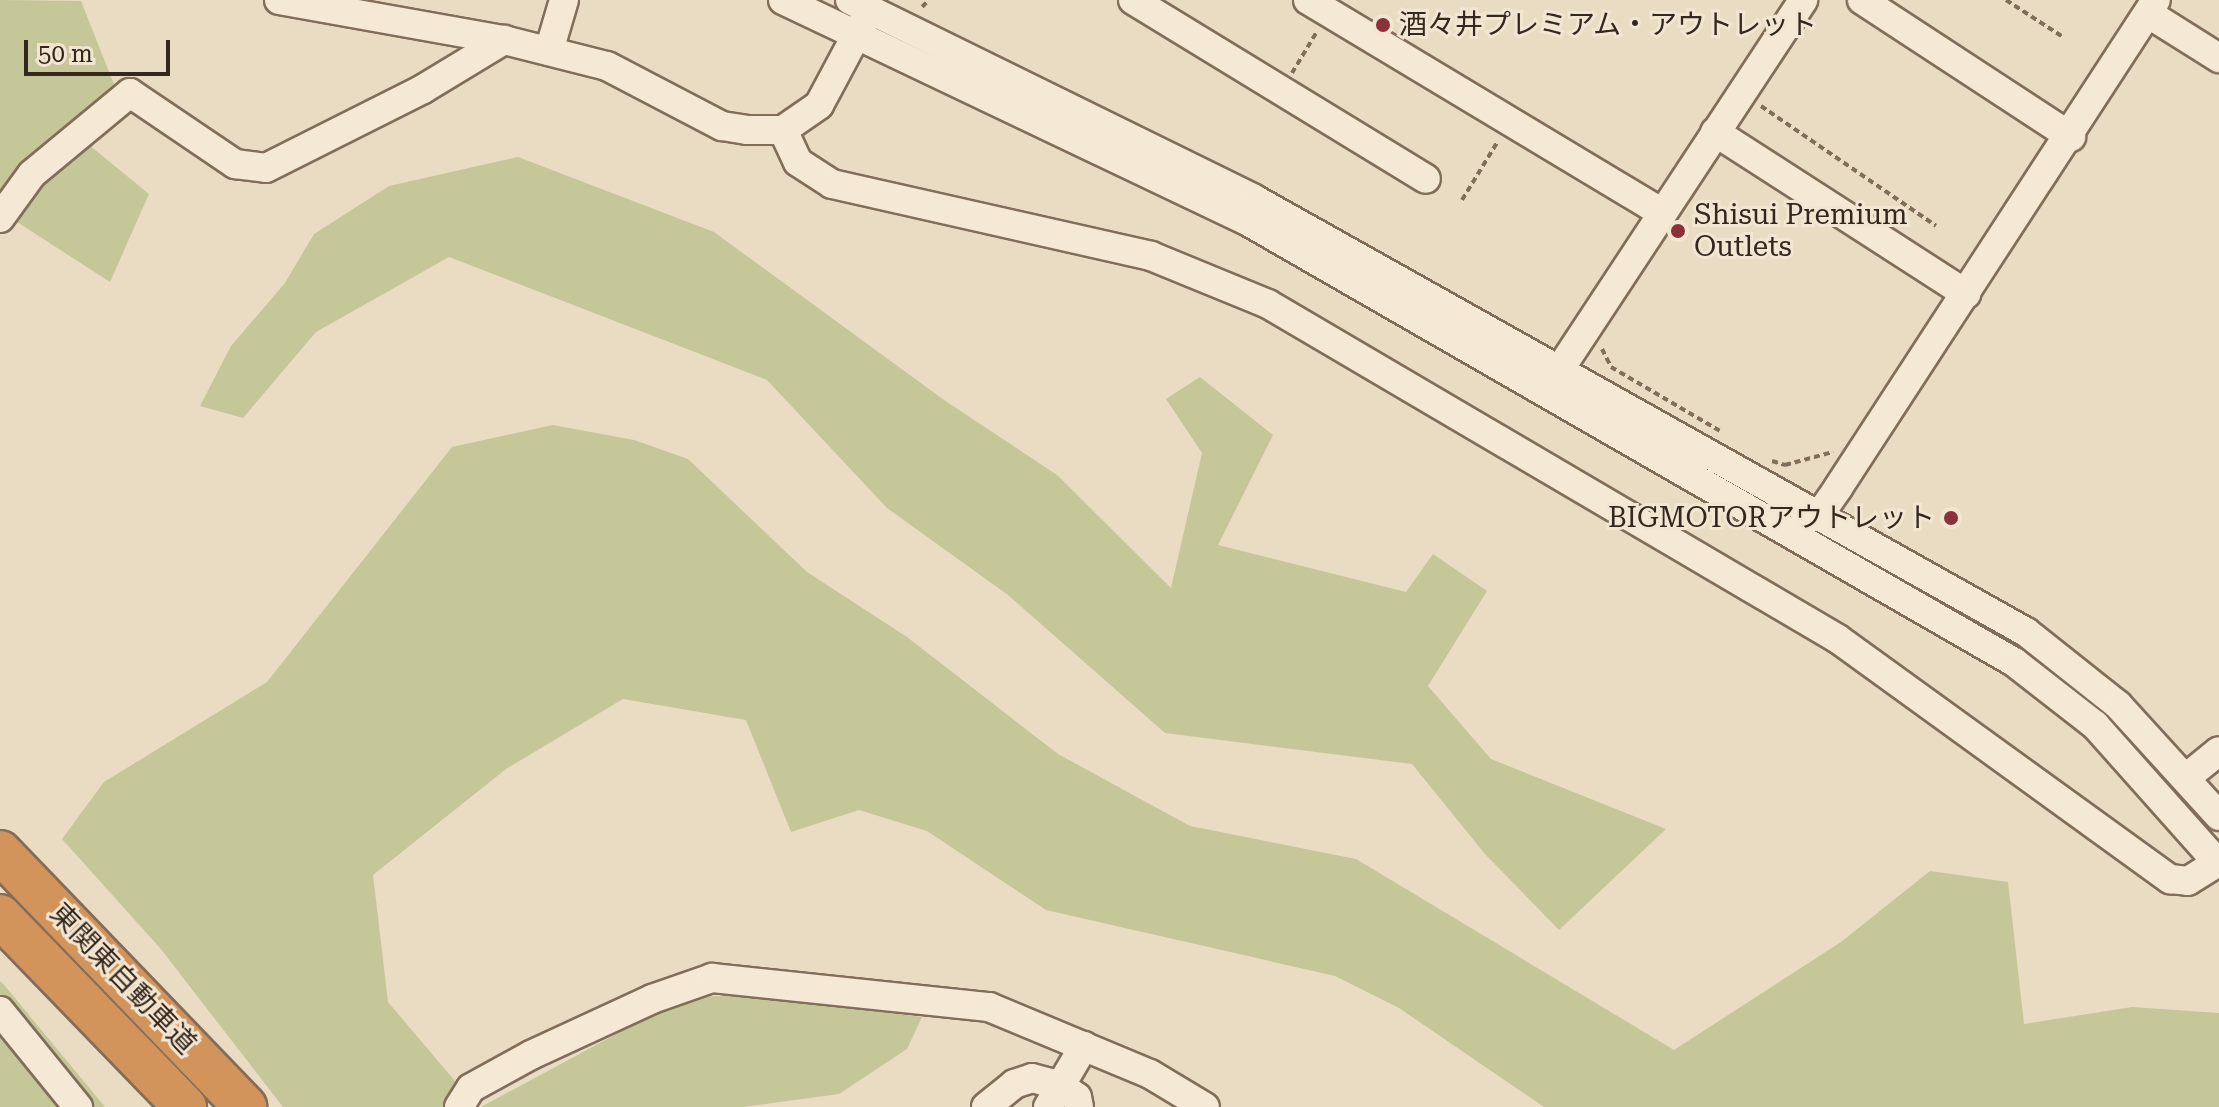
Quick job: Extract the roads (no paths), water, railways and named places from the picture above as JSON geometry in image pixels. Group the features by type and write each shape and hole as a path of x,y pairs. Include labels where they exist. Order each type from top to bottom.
{"highway":[{"name":"東関東自動車道","path":"0,852 245,1107"},
{"name":"東関東自動車道","path":"0,916 185,1107"}],"street":[{"path":"279,0 370,7 549,51 607,66 722,126 783,130 819,105 863,11"},
{"path":"549,51 564,0"},
{"path":"783,0 863,11 1254,199 1820,514 2026,632 2118,705 2187,777 2219,816"},
{"path":"1133,0 1426,179"},
{"path":"1308,0 1662,213"},
{"path":"1560,369 1803,0"},
{"path":"1862,0 2071,137"},
{"path":"1781,527 1820,514 2071,137 2152,7 2219,58"},
{"path":"783,130 798,162 832,184 1151,256 1268,304 1838,639 2170,879 2188,881 2218,864 2095,725 2046,683 1858,569 1249,222 863,11"},
{"path":"0,218 32,174 130,93 235,164 266,168 423,89 504,40"},
{"path":"1715,132 1966,294"},
{"path":"1820,514 1831,541 1858,569"},
{"path":"2187,777 2219,751"},
{"path":"459,1107 471,1088 531,1055 652,999 712,978 961,1001 989,1007 1150,1074 1205,1107"},
{"path":"0,1011 78,1107"},
{"path":"986,1107 1014,1084 1032,1078 1063,1100 1084,1046"}],"place":[{"name":"酒々井プレミアム・アウトレット","path":"1383,25"},
{"name":"Shisui Premium Outlets","path":"1678,231"},
{"name":"BIGMOTORアウトレット","path":"1951,518"}]}
